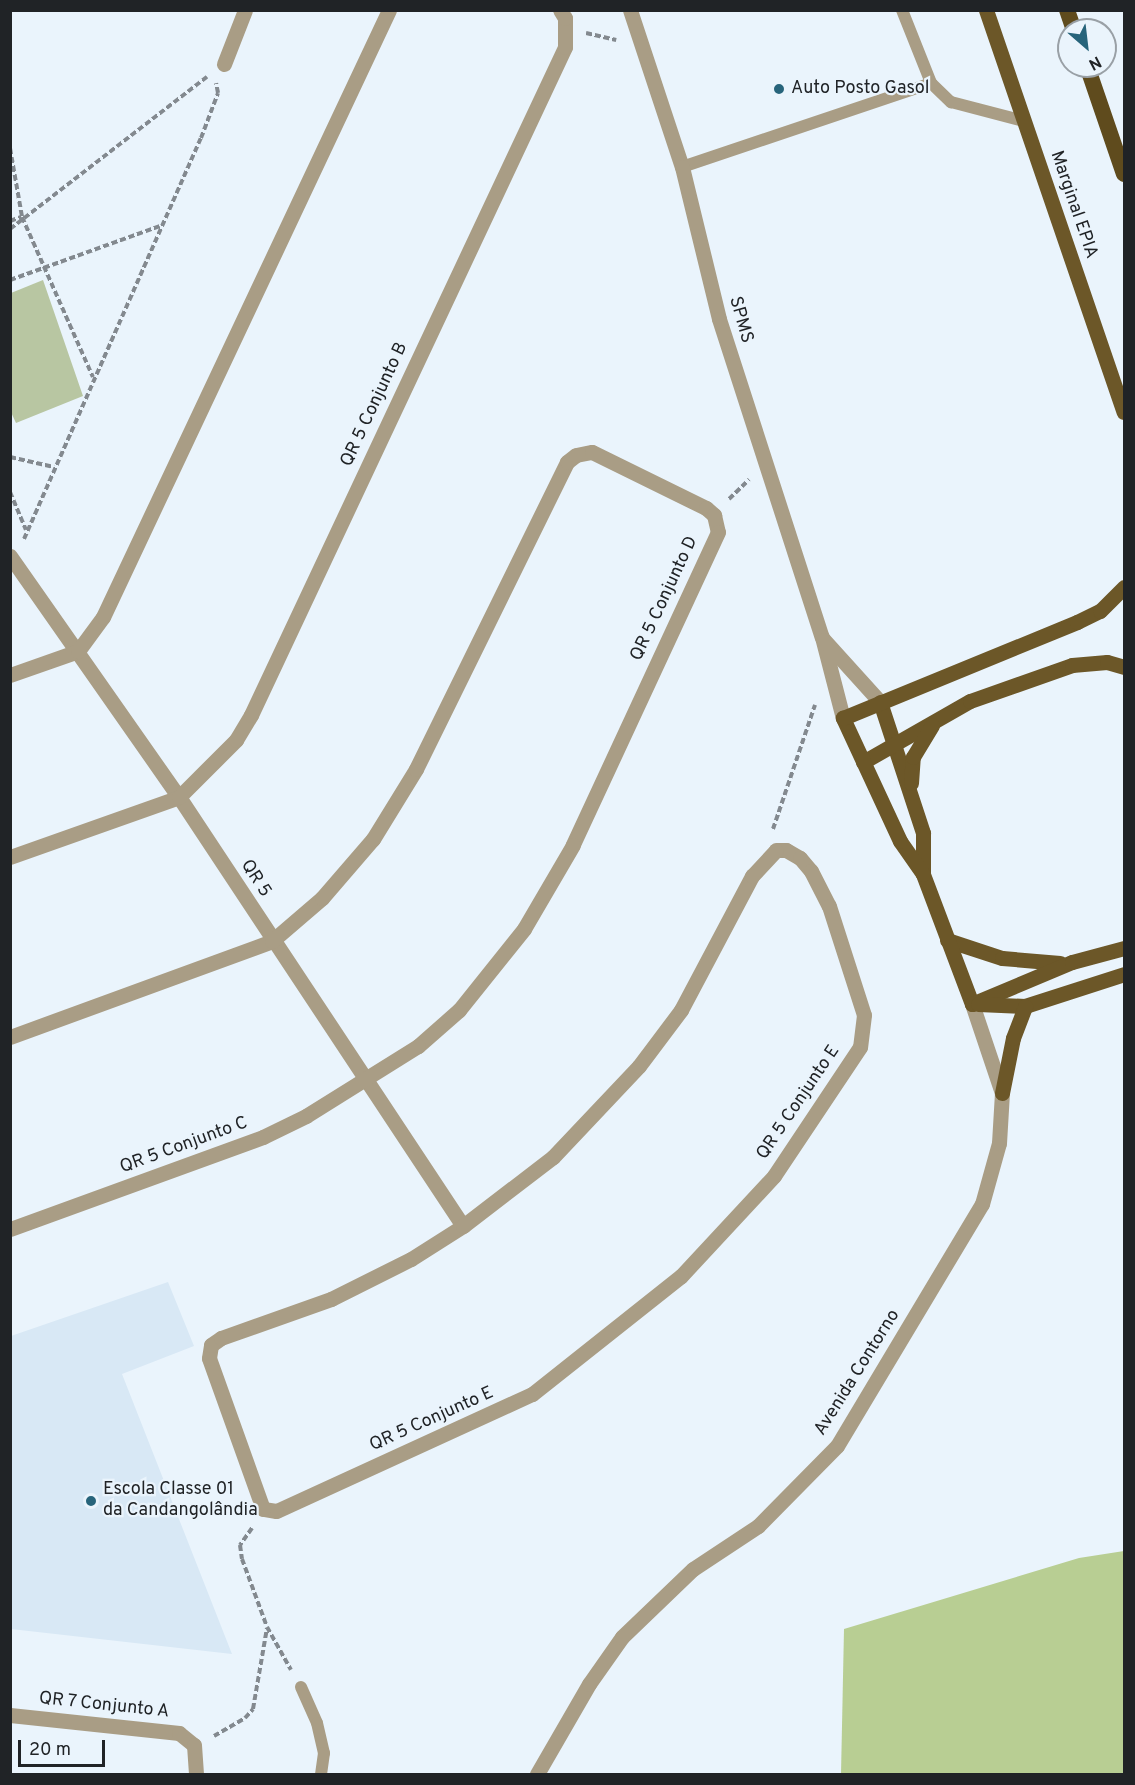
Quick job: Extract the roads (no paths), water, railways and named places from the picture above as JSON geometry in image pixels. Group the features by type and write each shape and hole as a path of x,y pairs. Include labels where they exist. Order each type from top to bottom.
{"highway":[{"path":"1091,78 1125,174"}],"main road":[{"name":"Marginal EPIA","path":"986,10 1125,412"},
{"path":"972,1004 923,874 900,841 843,718 1077,622 1100,611 1125,587"},
{"path":"863,762 970,701 1072,665 1107,662 1125,667"},
{"path":"880,702 924,833 923,874"},
{"path":"912,795 914,757 934,722"},
{"path":"947,940 1002,958 1038,964 1072,962"},
{"path":"972,1004 1072,962 1125,948"},
{"path":"972,1004 1024,1006 1125,974"},
{"path":"1002,1093 1012,1038 1024,1006"}],"street":[{"path":"224,64 245,10"},
{"path":"10,675 78,651 122,583 389,10"},
{"name":"QR 5 Conjunto B","path":"179,797 218,762 251,715 565,47 567,32 560,10"},
{"name":"SPMS","path":"630,10 682,167 719,319 822,637 843,718"},
{"name":"QR 5 Conjunto D","path":"272,941 322,898 353,864 416,769 567,462 585,451 592,452 706,508 714,515 718,532 708,554 573,845 524,929 459,1010 418,1046 364,1081"},
{"name":"QR 5","path":"14,561 179,797 364,1081 463,1226"},
{"name":"SPMS","path":"822,637 880,702"},
{"path":"10,857 179,797"},
{"name":"QR 5 Conjunto E","path":"776,850 786,850 800,858 811,871 829,906 864,1015 860,1047 774,1176 681,1276 532,1395 393,1460 269,1511 260,1504 209,1358 211,1345 221,1338 369,1282 463,1226 553,1157 639,1066 681,1010 752,876 764,861 776,850"},
{"path":"10,1037 272,941"},
{"name":"Avenida Contorno","path":"537,1774 589,1684 622,1637 693,1569 758,1526 837,1446 982,1204 999,1143 1002,1093 972,1004"},
{"name":"QR 5 Conjunto C","path":"10,1229 264,1137 364,1081"},
{"name":"QR 7 Conjunto A","path":"10,1715 179,1734 194,1745 196,1774"}],"lane":[{"path":"902,10 931,83 951,102 1024,121"},
{"path":"682,167 931,83"},
{"path":"301,1687 317,1723 324,1753 321,1774"}],"place":[{"name":"Auto Posto Gasol","path":"779,89"},
{"name":"Escola Classe 01 da Candangolândia","path":"91,1501"}]}
